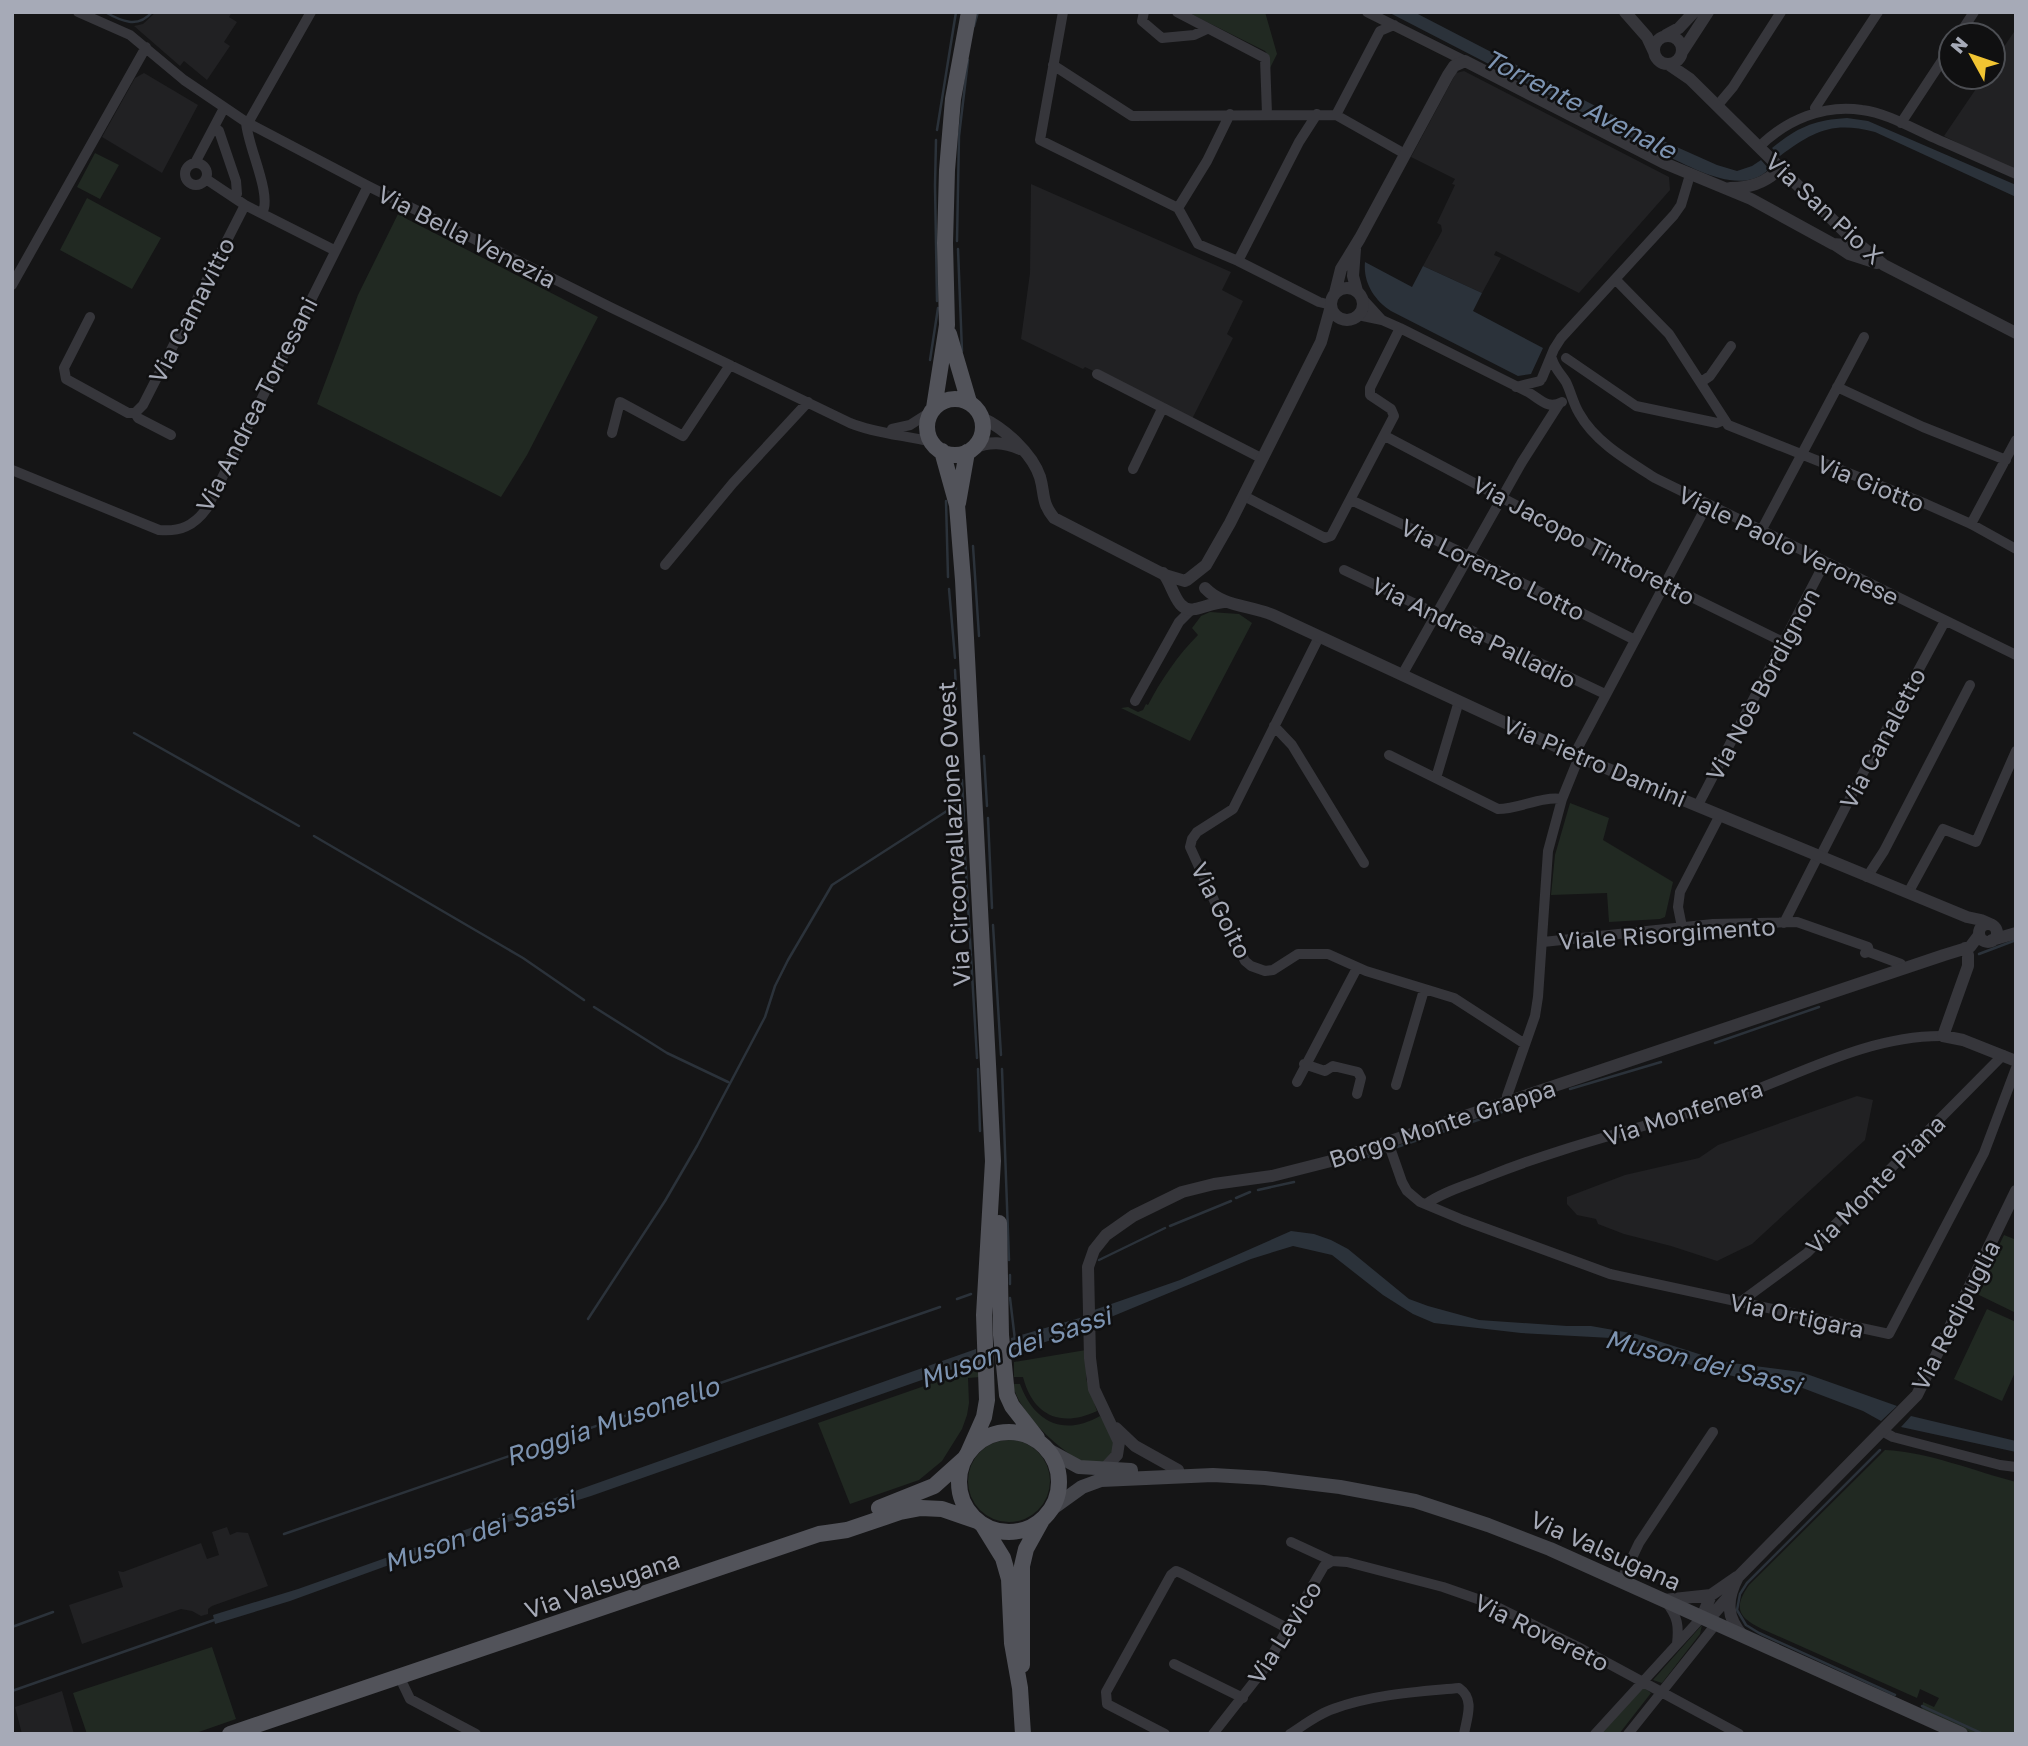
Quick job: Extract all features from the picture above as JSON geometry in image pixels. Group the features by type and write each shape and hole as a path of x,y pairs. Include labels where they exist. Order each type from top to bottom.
{"main road":[{"name":"Via Circonvallazione Ovest","path":"969,12 953,99 947,170 947,325 933,410 927,427 937,446 957,506 993,1161 984,1315 1003,1364 1007,1395 1012,1406 1054,1459 1059,1476 1058,1494 1026,1549 1022,1566 1023,1643 1020,1688"},
{"name":"Via Circonvallazione Ovest","path":"947,325 969,402 982,418 983,432 970,450 957,506"},
{"path":"933,410 950,399 969,402"},
{"path":"937,446 950,454 970,450"},
{"name":"Via Circonvallazione Ovest","path":"993,1337 986,1367 985,1409 960,1474 960,1491 966,1508 980,1523 1003,1558 1009,1579 1012,1643 1020,1688 1023,1734"},
{"path":"967,1455 984,1439 1004,1433 1024,1434 1044,1447"},
{"name":"Via Valsugana","path":"1044,1447 1079,1467 1178,1471 1309,1482 1415,1501 1513,1534 1961,1734"},
{"name":"Via Valsugana","path":"230,1734 257,1729 399,1676 819,1534 846,1519 926,1490 940,1482 967,1455"},
{"name":"Via Valsugana","path":"1046,1515 1090,1483 1110,1479 1213,1475"},
{"name":"Via Valsugana","path":"819,1534 847,1530 900,1512 921,1508 942,1509 980,1523"},
{"path":"980,1523 1007,1532 1020,1531 1046,1515"}],"street":[{"name":"Via Bella Venezia","path":"78,12 101,17 130,35 184,80 224,108 368,186 612,308 872,432 904,435 937,446"},
{"path":"262,213 266,201 247,134 247,122 311,12"},
{"path":"1063,12 1040,140 1178,208 1198,244 1330,301 1338,317 1382,320 1549,405 1560,404 1578,412"},
{"path":"1144,12 1142,21 1162,38 1194,35 1207,29"},
{"path":"1177,12 1265,58 1267,114"},
{"path":"1367,12 1690,174 1751,199 1849,254 1884,265"},
{"path":"1654,52 1655,44 1682,26 1693,12"},
{"path":"1629,17 1647,37 1658,60 1668,64 1678,60 1708,12"},
{"path":"1717,106 1781,12"},
{"path":"1816,112 1815,108 1878,12"},
{"path":"1629,17 1665,36 1676,38 1681,44 1682,52"},
{"path":"1336,115 1380,31 1394,25"},
{"path":"12,285 146,47"},
{"name":"Via San Pio X","path":"1682,52 1689,78"},
{"path":"1187,605 1179,586 1206,565 1244,496 1321,342 1338,277 1452,68 1466,61"},
{"name":"Via San Pio X","path":"1668,64 1689,78 1849,236 1884,265 2016,333"},
{"path":"1053,65 1132,116 1336,115 1405,154"},
{"path":"1901,122 1937,68"},
{"path":"195,163 204,167 207,173 201,184 194,186 186,180 185,170 195,163 224,108"},
{"path":"1728,188 1768,180 1770,158 1781,130 1816,112 1829,110 1861,109 1901,122 2016,174"},
{"path":"1178,208 1230,114"},
{"path":"1238,261 1299,142 1317,114"},
{"path":"214,127 219,131 236,181 237,194 234,197"},
{"path":"1540,399 1537,388 1552,359 1554,349 1676,212 1690,174"},
{"path":"206,179 245,205 334,250"},
{"path":"1751,199 1751,191 1756,184"},
{"name":"Via Andrea Torresani","path":"12,471 159,530 178,531 195,523 207,508 368,186"},
{"name":"Via Camavitto","path":"135,413 143,405 245,205"},
{"path":"1833,244 1845,245 1849,236"},
{"path":"1321,342 1352,317 1363,304 1353,276 1356,245"},
{"path":"1616,280 1669,334 1724,420"},
{"path":"1330,301 1348,288 1359,294 1382,320"},
{"path":"90,317 64,368 66,379 128,413 135,413 138,418 171,435"},
{"path":"1244,496 1325,538 1331,536 1385,436 1394,412 1370,395 1370,388 1400,328"},
{"path":"1761,531 1864,337"},
{"path":"1701,383 1710,376 1731,346"},
{"name":"Via Giotto","path":"1566,358 1636,406 1717,424 1724,420 1731,426 1971,524 2016,549"},
{"path":"1552,359 1578,412"},
{"path":"612,433 620,402 683,436 730,365"},
{"path":"1097,374 1261,458"},
{"path":"1516,387 1554,374 1561,377"},
{"path":"1837,387 1923,427 2006,460"},
{"path":"1402,675 1502,498 1566,398 1568,390"},
{"path":"664,565 733,483 808,402"},
{"path":"1133,468 1162,409"},
{"path":"872,432 901,429 933,410"},
{"name":"Viale Paolo Veronese","path":"1578,412 1607,445 1655,478 2016,655"},
{"path":"982,418 1012,436 1037,471 1044,505 1054,518 1163,573 1186,581 1197,581 1214,597 1224,602"},
{"name":"Via Jacopo Tintoretto","path":"1385,436 1665,584 1783,642"},
{"path":"1971,524 2016,440"},
{"path":"970,450 990,443 1021,449"},
{"name":"Via Lorenzo Lotto","path":"1351,500 1635,640"},
{"path":"1507,1101 1537,1006 1546,864 1562,799 1577,756 1605,694 1707,505"},
{"name":"Via Noè Bordignon","path":"1698,805 1825,562"},
{"path":"1135,701 1187,605 1206,599 1206,565"},
{"name":"Via Andrea Palladio","path":"1344,570 1605,694"},
{"path":"1163,573 1187,605"},
{"path":"1187,605 1224,602"},
{"name":"Via Pietro Damini","path":"1224,602 1264,611 1577,756 1867,877 1991,925"},
{"name":"Via Canaletto","path":"1788,924 1819,857 1945,621"},
{"name":"Via Goito","path":"1319,637 1233,809 1197,832 1191,847 1218,909 1245,961 1251,966 1265,971 1273,970 1304,953 1321,953 1357,968"},
{"path":"1867,877 1884,851 1970,685"},
{"path":"1436,778 1459,701"},
{"path":"1274,726 1293,745 1364,863"},
{"path":"1908,893 1942,829 1976,842 2016,751"},
{"path":"1389,755 1498,809 1513,809 1552,797 1562,799"},
{"path":"1682,927 1678,907 1680,892 1720,815"},
{"path":"1967,917 1985,938 1996,933 1991,925"},
{"name":"Viale Risorgimento","path":"1543,942 1713,924 1788,924 1901,964 1902,969"},
{"name":"Borgo Monte Grappa","path":"1991,925 2016,932"},
{"name":"Borgo Monte Grappa","path":"1109,1420 1094,1389 1088,1274 1094,1250 1105,1235 1133,1216 1163,1200 1196,1188 1288,1172 1388,1142 1965,948 1978,947 1985,938 2016,932"},
{"path":"1944,1036 1968,966 1965,948"},
{"path":"1297,1082 1304,1064 1357,968 1454,999 1525,1044"},
{"path":"1396,1085 1424,990"},
{"name":"Via Monfenera","path":"1426,1204 1527,1161 1712,1106 1861,1050 1904,1038 1944,1036 1962,1040 2016,1061"},
{"name":"Via Monte Piana","path":"1739,1303 1807,1253 2003,1055"},
{"path":"1304,1064 1325,1071 1333,1066 1358,1072 1361,1079 1357,1094"},
{"name":"Via Ortigara","path":"1426,1204 1611,1274 1889,1334 1984,1153 2016,1068"},
{"path":"1388,1142 1404,1187 1426,1204"},
{"name":"Via Redipuglia","path":"1664,1600 1711,1595 1738,1577 1921,1389 2016,1191"},
{"path":"1109,1420 1135,1446 1178,1471"},
{"path":"1104,1469 1117,1455 1119,1447 1109,1420"},
{"path":"1884,1429 1893,1437 2016,1467"},
{"path":"1621,1581 1639,1543 1713,1432"},
{"path":"1090,1483 1104,1475 1124,1474 1134,1461 1135,1446"},
{"name":"Via Rovereto","path":"1291,1542 1328,1564 1346,1562 1398,1574 1489,1604 1643,1681 1739,1734"},
{"name":"Via Levico","path":"1213,1734 1264,1669 1328,1564"},
{"path":"1165,1734 1144,1729 1107,1704 1106,1692 1171,1574 1181,1573 1287,1628"},
{"name":"Via Redipuglia","path":"1709,1620 1730,1595 1738,1577"},
{"path":"1628,1734 1709,1620 1711,1595"},
{"path":"1730,1595 1728,1614 1743,1636"},
{"path":"1664,1600 1677,1620 1677,1644"},
{"path":"1595,1734 1677,1644 1709,1620"},
{"name":"Via Levico","path":"1174,1664 1243,1698"},
{"path":"399,1676 410,1699 476,1734"},
{"path":"1290,1734 1331,1709 1362,1700 1397,1693 1459,1688 1467,1693 1470,1703 1464,1734"}],"shaded area":[{"path":"156,12 232,12 229,17 237,22 224,42 230,46 207,80 184,61 180,66 134,26 143,24"},
{"path":"1187,12 1265,12 1277,54 1268,72 1268,55 1265,51"},
{"path":"2016,29 2016,173 1944,136 1975,91 2007,91 2007,42"},
{"path":"1464,71 1669,177 1670,190 1579,293 1496,251 1494,255 1501,258 1482,293 1423,266 1442,231 1441,225 1437,223 1455,185 1452,184 1455,179 1411,157 1456,73"},
{"path":"144,73 198,105 162,173 102,137 135,78"},
{"path":"95,153 119,165 100,199 77,187"},
{"path":"1031,184 1231,272 1222,290 1243,301 1227,334 1233,338 1192,419 1021,339 1030,273"},
{"path":"87,198 161,238 132,289 60,250"},
{"path":"399,212 405,218 598,317 527,455 501,497 317,404 358,295"},
{"path":"1210,612 1239,614 1252,623 1190,741 1121,708 1128,707 1138,712 1148,705 1170,668 1198,635 1192,628 1201,616"},
{"path":"1570,803 1609,818 1603,840 1673,882 1665,917 1609,922 1607,893 1551,895 1555,855"},
{"path":"1857,1096 1873,1100 1865,1140 1752,1244 1717,1261 1624,1234 1598,1224 1596,1219 1577,1215 1567,1204 1567,1197 1625,1175 1699,1158 1718,1145"},
{"path":"2004,1235 2014,1239 2016,1236 2016,1313 1979,1295 1977,1291"},
{"path":"1987,1309 2016,1322 2016,1370 2002,1401 1954,1379"},
{"path":"1086,1350 1086,1379 1097,1411 1084,1416 1060,1418 1050,1415 1034,1401 1023,1377 1014,1377 1014,1362"},
{"path":"979,1367 980,1377 968,1378 969,1403 962,1429 942,1461 919,1480 850,1504 818,1423"},
{"path":"1012,1384 1020,1384 1033,1408 1051,1422 1074,1425 1100,1416 1114,1443 1107,1461 1084,1464 1062,1448 1032,1419"},
{"path":"1001,1440 1017,1440 1032,1447 1043,1458 1050,1473 1047,1497 1038,1510 1017,1522 1001,1522 986,1515 975,1504 968,1489 968,1473 975,1458 986,1447"},
{"path":"1885,1450 1934,1458 2016,1482 2016,1734 1974,1734 1922,1710 1923,1702 1934,1707 1939,1698 1920,1689 1917,1698 1762,1629 1743,1616 1741,1600 1749,1585"},
{"path":"227,1527 230,1535 237,1532 248,1533 268,1586 212,1606 208,1609 208,1614 201,1616 181,1609 82,1644 69,1605 123,1587 118,1571 123,1572 201,1543 207,1559 219,1555 212,1532"},
{"path":"1702,1625 1700,1634 1662,1683 1653,1680"},
{"path":"212,1647 236,1719 193,1734 87,1734 73,1693"},
{"path":"1643,1687 1651,1693 1619,1734 1601,1734"},
{"path":"62,1691 74,1734 22,1734 15,1707"}],"water":[{"path":"1388,12 1414,12 1661,140 1717,165 1737,171 1761,160 1769,169 1758,177 1745,180 1732,180 1703,173"},
{"path":"1847,118 1868,121 2016,185 2016,197 1875,132 1835,128 1803,140 1780,156 1772,148 1807,126"},
{"path":"1365,262 1412,287 1423,266 1482,293 1473,311 1543,348 1531,374 1518,376 1391,311 1379,302 1371,290 1366,277"},
{"path":"1291,1231 1314,1234 1348,1249 1409,1299 1428,1306 1479,1320 1591,1326 1636,1334 1724,1362 1801,1372 1897,1406 1881,1421 1863,1411 1792,1384 1737,1377 1703,1369 1611,1338 1521,1333 1434,1323 1413,1314 1383,1295 1332,1255 1293,1246 1251,1259 1094,1324 1094,1310 1180,1280"},
{"path":"1083,1317 1084,1328 1037,1345 1012,1350 1011,1338"},
{"path":"976,1349 976,1361 591,1496 502,1524 290,1601 215,1624 213,1615 298,1589"},
{"path":"1911,1416 2016,1441 2016,1452 1901,1427"}],"waterway":[{"name":"Torrente Avenale","path":"105,12 129,22 141,20 152,12"},
{"path":"937,130 956,12"},
{"path":"974,26 978,12"},
{"path":"957,241 959,136 968,60"},
{"path":"936,140 937,301"},
{"path":"958,249 962,351"},
{"path":"930,360 938,308"},
{"path":"946,501 948,577"},
{"path":"973,546 979,636"},
{"path":"949,589 955,658"},
{"path":"955,670 956,689"},
{"path":"134,733 299,826"},
{"path":"984,756 987,806"},
{"path":"962,780 964,821"},
{"path":"588,1319 665,1201 697,1146 765,1017 775,986 788,960 832,885 950,809 963,797"},
{"path":"988,818 992,908"},
{"path":"314,836 523,958 584,1000"},
{"path":"964,838 977,1058"},
{"path":"993,925 1001,1055"},
{"name":"Roggia Musonello","path":"1979,954 2016,940"},
{"path":"594,1007 667,1053 728,1082"},
{"name":"Roggia Musonello","path":"1715,1043 1819,1007"},
{"name":"Roggia Musonello","path":"1570,1089 1661,1062"},
{"path":"978,1069 980,1131"},
{"path":"1002,1069 1009,1260"},
{"name":"Roggia Musonello","path":"1513,1108 1543,1098"},
{"name":"Roggia Musonello","path":"1397,1147 1508,1110"},
{"name":"Roggia Musonello","path":"1350,1163 1385,1151"},
{"name":"Roggia Musonello","path":"1258,1190 1294,1182"},
{"name":"Roggia Musonello","path":"1236,1198 1250,1192"},
{"name":"Roggia Musonello","path":"1170,1226 1231,1201"},
{"name":"Roggia Musonello","path":"1099,1260 1165,1228"},
{"name":"Roggia Musonello","path":"1010,1275 1010,1284"},
{"name":"Roggia Musonello","path":"957,1299 971,1294"},
{"path":"1010,1298 1015,1340"},
{"name":"Roggia Musonello","path":"284,1534 940,1307"},
{"path":"1880,1450 1747,1583 1740,1594 1737,1610 1746,1625 1759,1633 1895,1695"},
{"name":"Roggia Musonello","path":"12,1627 53,1612"},
{"name":"Muson dei Sassi","path":"12,1691 217,1619"},
{"path":"1922,1706 1983,1734"}]}
